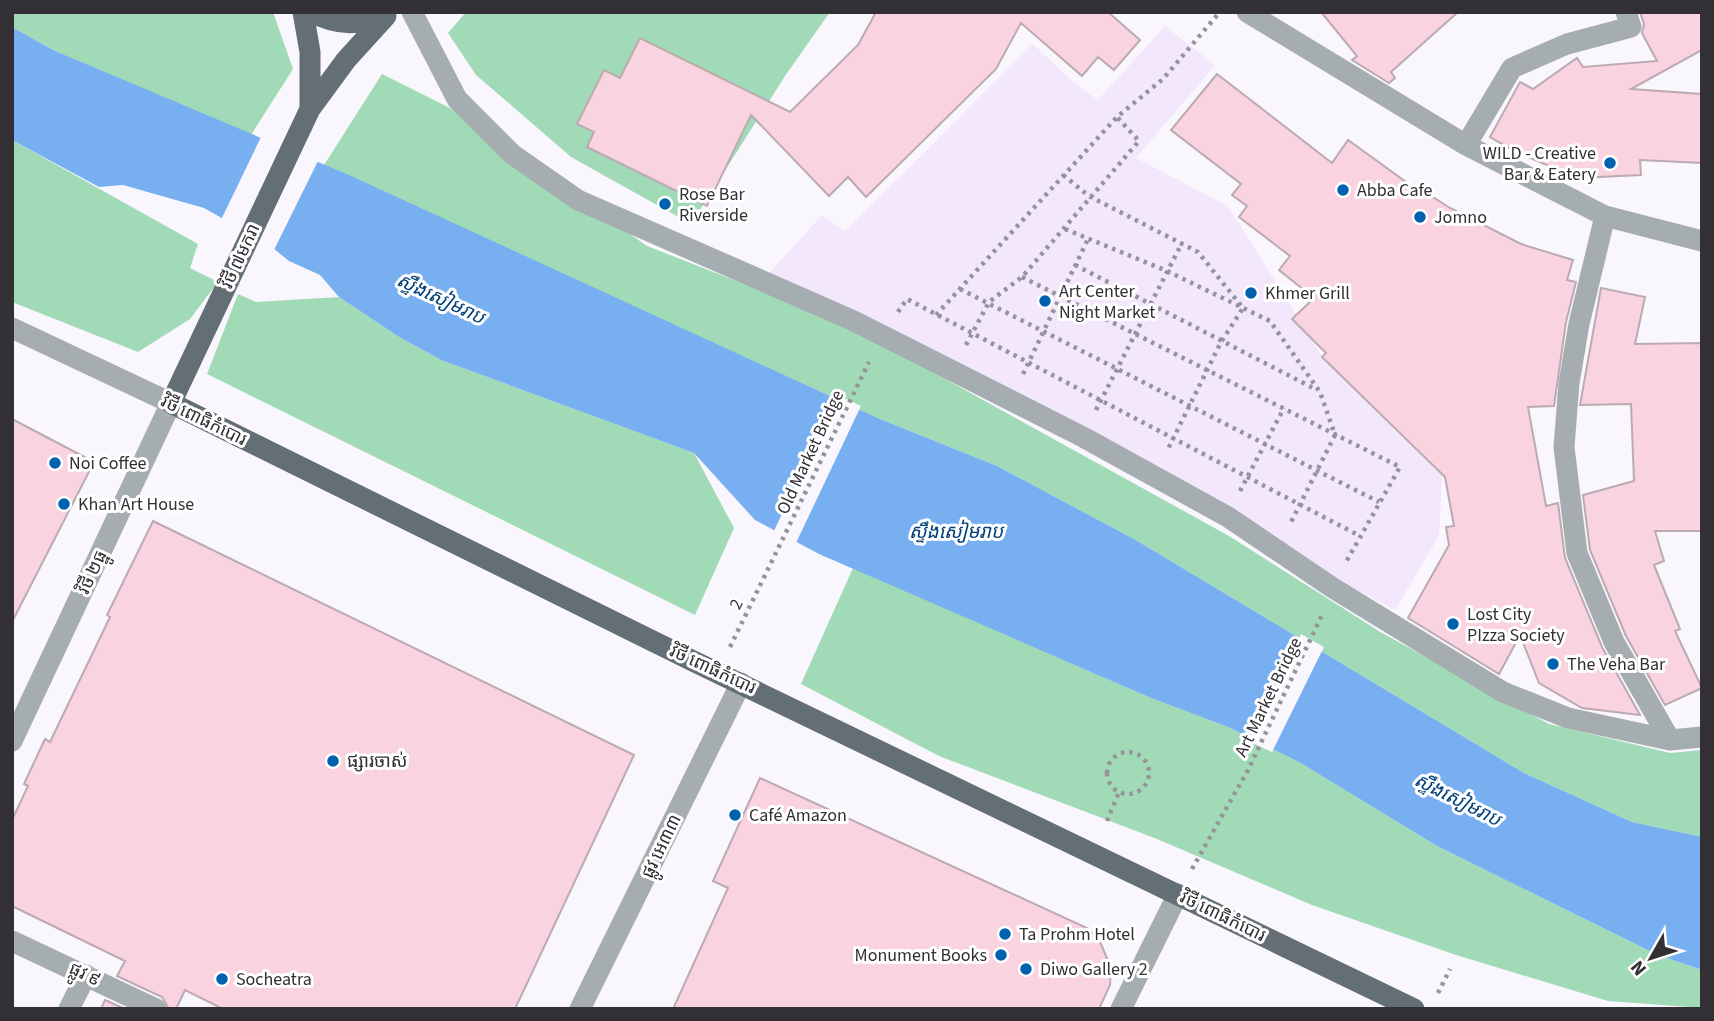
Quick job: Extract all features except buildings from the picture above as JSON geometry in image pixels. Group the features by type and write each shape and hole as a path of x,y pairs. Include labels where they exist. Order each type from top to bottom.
{"main road":[{"name":"វិថី ៧មករា","path":"303,12 310,52 310,109"},
{"path":"311,12 329,22 358,25 389,14"},
{"name":"វិថី ៧មករា","path":"171,403 310,109 346,60 389,14"},
{"name":"វិថី ពោធិកំបោរ","path":"171,403 717,672 1414,1009"}],"street":[{"path":"412,12 457,99 512,154 567,192 953,370 1083,437 1228,517 1333,588 1503,692 1568,718 1670,740 1702,737"},
{"path":"1247,12 1466,145 1605,216 1702,242"},
{"path":"1466,145 1512,68 1567,44 1631,27 1626,12"},
{"path":"1605,216 1579,324 1569,383 1564,447 1577,553 1615,642 1670,740"},
{"name":"វិថី ពោធិកំបោរ","path":"12,328 171,403"},
{"name":"វិថី ២ធ្នូ","path":"12,741 171,403"},
{"name":"ផ្លូវ អេ៣៣","path":"580,1009 741,683"},
{"path":"1121,1009 1178,894"},
{"name":"ផ្លូវ ៩","path":"12,941 156,1009"},
{"path":"69,1009 86,975"}],"path":[{"path":"936,315 1117,117 1163,79 1219,12"},
{"path":"953,370 989,302 1022,277 1139,141 1117,117"},
{"path":"1062,175 1089,196 1198,252 1243,308"},
{"path":"1065,229 1167,271 1270,321 1320,392 1335,435 1277,550"},
{"path":"1011,400 1088,239"},
{"path":"1083,437 1182,243"},
{"path":"1075,265 1320,392"},
{"path":"1022,277 1400,467 1333,588"},
{"path":"960,289 1379,502"},
{"path":"883,337 906,299 1360,536"},
{"path":"1156,477 1220,342 1243,308"},
{"name":"Old Market Bridge","path":"780,548 865,368"},
{"path":"1228,517 1284,408"},
{"name":"2","path":"717,672 780,548"},
{"name":"Art Market Bridge","path":"1178,894 1248,770 1313,636"},
{"path":"1121,753 1134,753 1148,767 1147,781 1132,793 1119,792 1109,782 1110,762 1121,753"},
{"path":"1107,821 1119,792"},
{"path":"1436,999 1450,969"}],"shaded area":[{"name":"Art Center Night Market","path":"1165,26 1215,65 1136,158 1228,206 1320,353 1443,466 1439,536 1395,610 763,280 822,215 845,231 1033,44 1072,81 1098,100"}],"green space":[{"path":"12,12 273,12 293,69 251,135 53,50 12,27"},
{"path":"466,12 830,12 785,76 691,224 571,157 476,75 448,33"},
{"path":"382,74 456,111 647,246 844,323 1229,536 1382,633 1549,724 1670,753 1702,750 1702,837 1632,822 1524,773 1134,539 997,466 880,419 324,165"},
{"path":"12,140 198,244 190,268 218,282 190,319 138,352 12,302"},
{"path":"238,294 256,302 339,297 399,337 441,360 694,453 734,528 695,615 207,374"},
{"path":"853,568 1151,698 1228,727 1299,762 1437,846 1658,955 1702,970 1702,1008 1608,1001 1456,955 1312,905 1157,839 939,756 801,684"}],"water":[{"name":"ស្ទឹងសៀមរាប","path":"12,27 53,50 349,175 880,419 997,466 1134,539 1524,773 1632,822 1702,837 1702,970 1658,955 1437,846 1299,762 1228,727 1151,698 819,554 755,520 694,453 441,360 399,337 339,297 320,275 289,261 268,244 204,208 123,185 99,187 12,140"}],"pier":[{"path":"262,135 319,159 273,252 220,222"},
{"path":"838,395 861,406 795,545 773,533"},
{"path":"1301,634 1324,647 1272,752 1248,741"}],"place":[{"name":"WILD - Creative Bar & Eatery","path":"1610,163"},
{"name":"Abba Cafe","path":"1343,190"},
{"name":"Rose Bar Riverside","path":"665,204"},
{"name":"Jomno","path":"1420,217"},
{"name":"Khmer Grill","path":"1251,293"},
{"name":"Art Center Night Market","path":"1045,301"},
{"name":"Noi Coffee","path":"55,463"},
{"name":"Khan Art House","path":"64,504"},
{"name":"Lost City PIzza Society","path":"1453,624"},
{"name":"The Veha Bar","path":"1553,664"},
{"name":"ផ្សារចាស់","path":"333,761"},
{"name":"Café Amazon","path":"735,815"},
{"name":"Ta Prohm Hotel","path":"1005,934"},
{"name":"Monument Books","path":"1001,955"},
{"name":"Diwo Gallery 2","path":"1026,969"},
{"name":"Socheatra","path":"222,979"}]}
